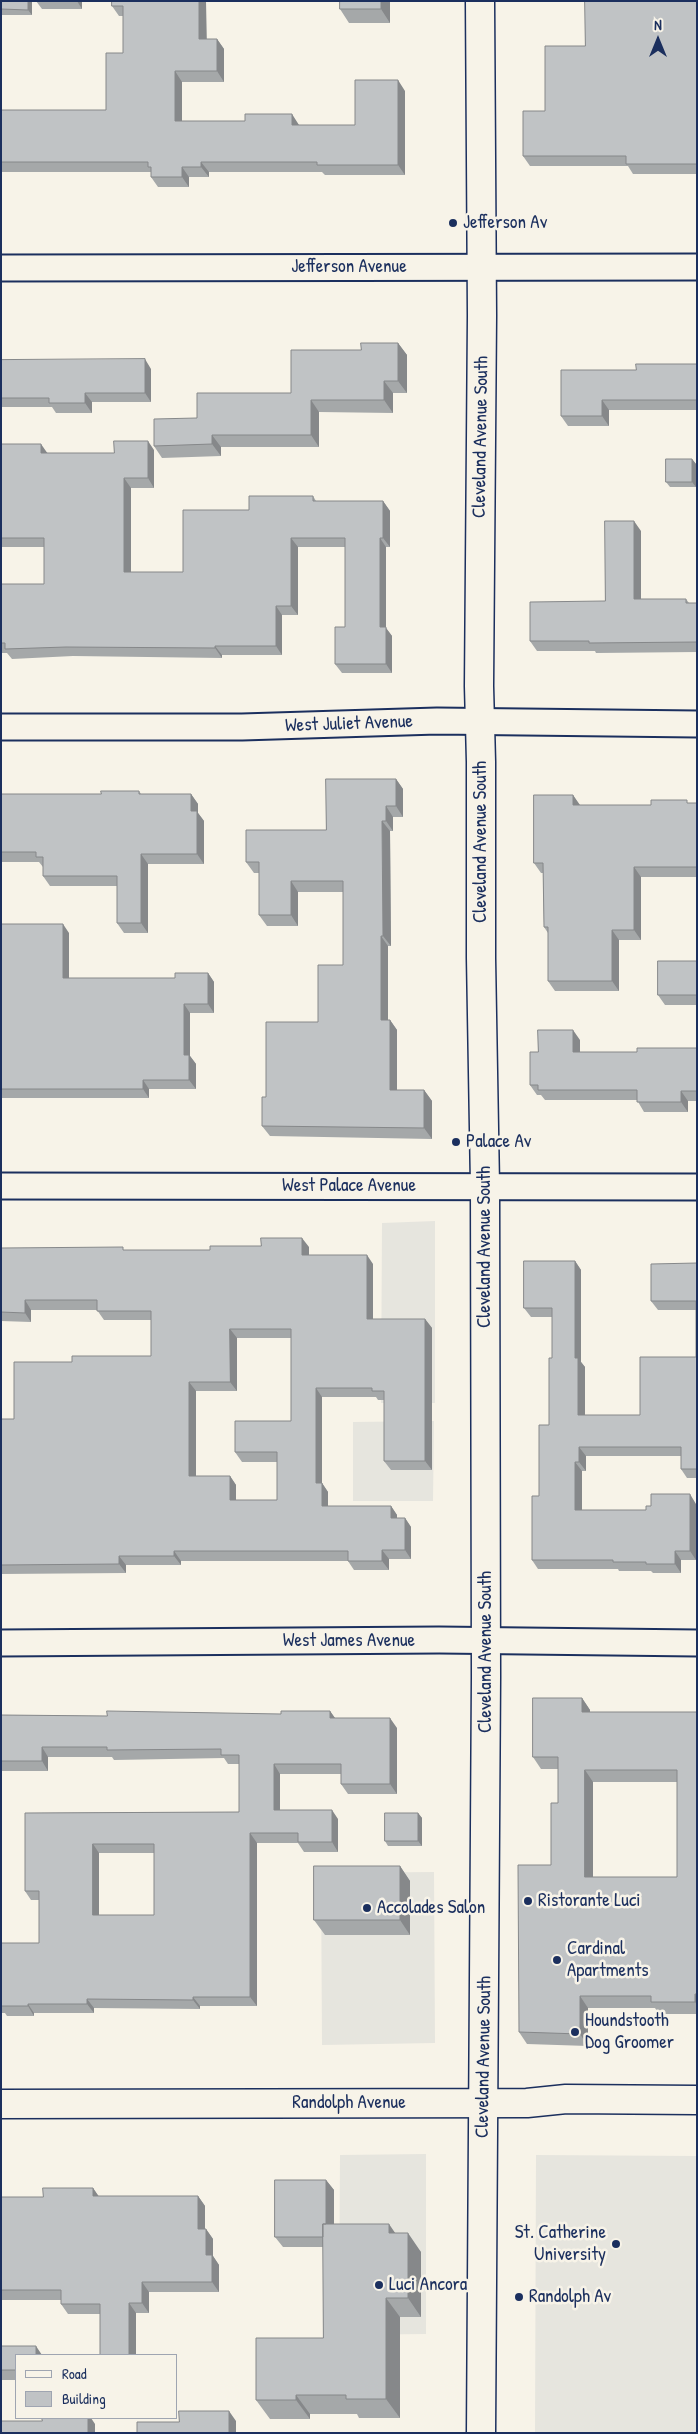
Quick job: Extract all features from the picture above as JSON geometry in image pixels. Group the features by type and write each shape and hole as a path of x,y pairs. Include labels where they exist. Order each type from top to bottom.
{"street":[{"name":"Cleveland Avenue South","path":"480,1 482,266 480,722 481,958 485,1185 484,2102 480,2433"},
{"name":"Jefferson Avenue","path":"1,268 697,267"},
{"name":"West Juliet Avenue","path":"1,727 242,727 437,721 697,724"},
{"name":"West Palace Avenue","path":"1,1186 697,1186"},
{"name":"West James Avenue","path":"1,1643 697,1642"},
{"name":"Randolph Avenue","path":"1,2104 527,2103 566,2099 697,2100"}],"shaded area":[{"path":"435,1221 435,1403 381,1403 382,1223"},
{"path":"434,1421 433,1501 353,1501 353,1422"},
{"path":"434,1872 435,2043 322,2045 321,1873"},
{"path":"426,2154 426,2334 339,2335 340,2155"},
{"name":"St. Catherine University","path":"536,2155 697,2156 697,2433 535,2433"}],"building":[{"path":"1,1 28,1 28,10 1,9"},
{"path":"112,1 199,1 199,39 217,39 217,71 175,71 175,121 245,121 245,114 292,114 292,125 355,125 355,80 398,80 398,165 317,165 317,162 201,162 201,167 182,167 182,177 151,177 151,167 148,167 148,162 1,162 1,110 106,110 106,53 123,53 123,6 112,6"},
{"path":"340,1 381,1 381,9 340,9"},
{"path":"585,1 697,1 697,164 626,164 626,156 523,156 523,111 545,111 545,46 585,46"},
{"path":"361,343 398,343 398,381 384,381 384,400 311,400 311,435 212,435 212,444 154,446 154,419 197,418 197,393 291,393 291,350 361,350"},
{"path":"145,359 145,393 85,393 85,403 49,403 49,398 1,398 1,360"},
{"path":"636,364 697,364 697,400 602,400 602,416 561,416 561,370 636,370"},
{"path":"114,441 148,441 148,478 124,478 124,572 183,572 183,510 249,510 249,496 313,496 313,501 383,501 383,538 380,538 380,627 386,627 386,664 335,664 335,627 345,627 345,538 291,538 291,606 276,606 276,646 5,649 5,643 1,643 1,584 44,584 44,538 1,538 1,444 41,444 41,453 114,453"},
{"path":"666,459 692,459 692,482 666,482"},
{"path":"605,521 634,521 634,599 686,599 686,603 697,603 697,642 589,643 589,641 530,641 530,602 605,601"},
{"path":"326,779 396,779 396,806 386,806 386,821 382,821 383,936 381,936 381,1020 390,1020 390,1090 424,1090 424,1128 262,1126 262,1097 266,1097 266,1022 318,1022 318,965 343,965 343,881 291,881 291,915 259,915 259,862 246,862 246,830 326,830"},
{"path":"101,791 139,791 139,794 191,794 191,811 197,811 197,854 141,854 141,923 117,923 117,876 43,876 43,857 36,857 36,852 1,852 1,794 101,794"},
{"path":"534,795 573,795 573,805 651,805 651,800 687,800 687,803 697,803 697,867 634,867 634,930 612,930 612,981 548,981 548,927 544,927 543,863 534,863"},
{"path":"1,924 63,924 63,978 175,978 175,973 208,973 208,1004 184,1004 184,1055 189,1055 189,1080 143,1080 143,1089 1,1089"},
{"path":"658,961 697,961 697,995 658,995"},
{"path":"538,1030 573,1030 573,1052 637,1052 637,1048 697,1048 697,1091 681,1091 681,1102 637,1102 637,1090 538,1090 538,1085 530,1085 530,1052 538,1052"},
{"path":"261,1238 302,1238 302,1255 367,1255 367,1319 425,1319 425,1461 384,1461 384,1391 372,1391 372,1388 316,1388 316,1483 322,1483 322,1506 391,1506 391,1518 405,1518 405,1550 382,1550 382,1561 348,1561 348,1551 174,1551 174,1556 119,1556 119,1564 1,1565 1,1419 14,1419 14,1362 72,1362 72,1356 151,1356 151,1311 97,1311 97,1300 25,1300 25,1313 1,1312 1,1248 123,1247 123,1250 210,1250 210,1246 261,1246","holes":["230,1329 291,1329 291,1421 235,1421 235,1452 277,1452 277,1500 230,1500 230,1476 189,1476 189,1382 230,1382"]},
{"path":"524,1261 575,1261 575,1358 578,1358 578,1415 640,1415 640,1357 696,1357 696,1301 651,1301 651,1264 697,1263 697,1469 681,1469 681,1447 579,1447 579,1462 575,1462 575,1510 646,1510 646,1506 651,1506 651,1494 690,1494 690,1551 675,1551 675,1564 613,1562 613,1560 532,1560 532,1496 539,1496 539,1425 549,1425 549,1358 552,1358 552,1308 524,1308"},
{"path":"533,1698 582,1698 582,1712 697,1712 697,1994 695,1994 695,2002 651,2002 651,1996 580,1996 580,2034 519,2032 518,1865 551,1865 551,1803 558,1803 558,1757 533,1757","holes":["585,1770 677,1770 677,1877 585,1877"]},
{"path":"107,1711 281,1714 281,1711 330,1711 330,1718 390,1718 390,1784 341,1784 341,1764 274,1764 274,1810 332,1810 332,1842 298,1842 298,1833 250,1833 250,1997 193,1997 193,2000 87,1999 87,2004 1,2006 1,1943 39,1943 39,1891 25,1891 25,1813 239,1812 239,1755 221,1755 221,1749 107,1750 107,1747 42,1747 42,1761 1,1761 1,1715 107,1716","holes":["93,1844 154,1844 154,1915 93,1915"]},
{"path":"385,1813 418,1813 418,1841 385,1841"},
{"name":"Accolades Salon","path":"314,1866 400,1866 400,1920 314,1920"},
{"path":"275,2180 326,2180 326,2224 323,2224 323,2237 275,2237"},
{"path":"43,2188 93,2188 93,2196 198,2196 198,2229 206,2229 206,2255 212,2255 212,2282 142,2282 142,2303 129,2303 129,2354 100,2354 100,2304 61,2304 61,2290 1,2290 1,2197 43,2197"},
{"path":"323,2224 389,2224 389,2233 408,2233 408,2298 386,2298 386,2399 346,2399 346,2395 296,2395 296,2400 256,2400 256,2338 323,2338"},
{"path":"1,2346 36,2346 36,2354 15,2354 15,2370 1,2370"},
{"path":"179,2411 229,2411 229,2433 137,2433 137,2422 179,2422"},
{"path":"42,2419 88,2419 88,2433 1,2433 1,2421 42,2421"}],"place":[{"name":"Jefferson Av","path":"453,223"},
{"name":"Palace Av","path":"456,1142"},
{"name":"Ristorante Luci","path":"528,1901"},
{"name":"Accolades Salon","path":"367,1908"},
{"name":"Cardinal Apartments","path":"557,1960"},
{"name":"Houndstooth Dog Groomer","path":"575,2032"},
{"name":"St. Catherine University","path":"616,2244"},
{"name":"Luci Ancora","path":"379,2285"},
{"name":"Randolph Av","path":"519,2297"}]}
